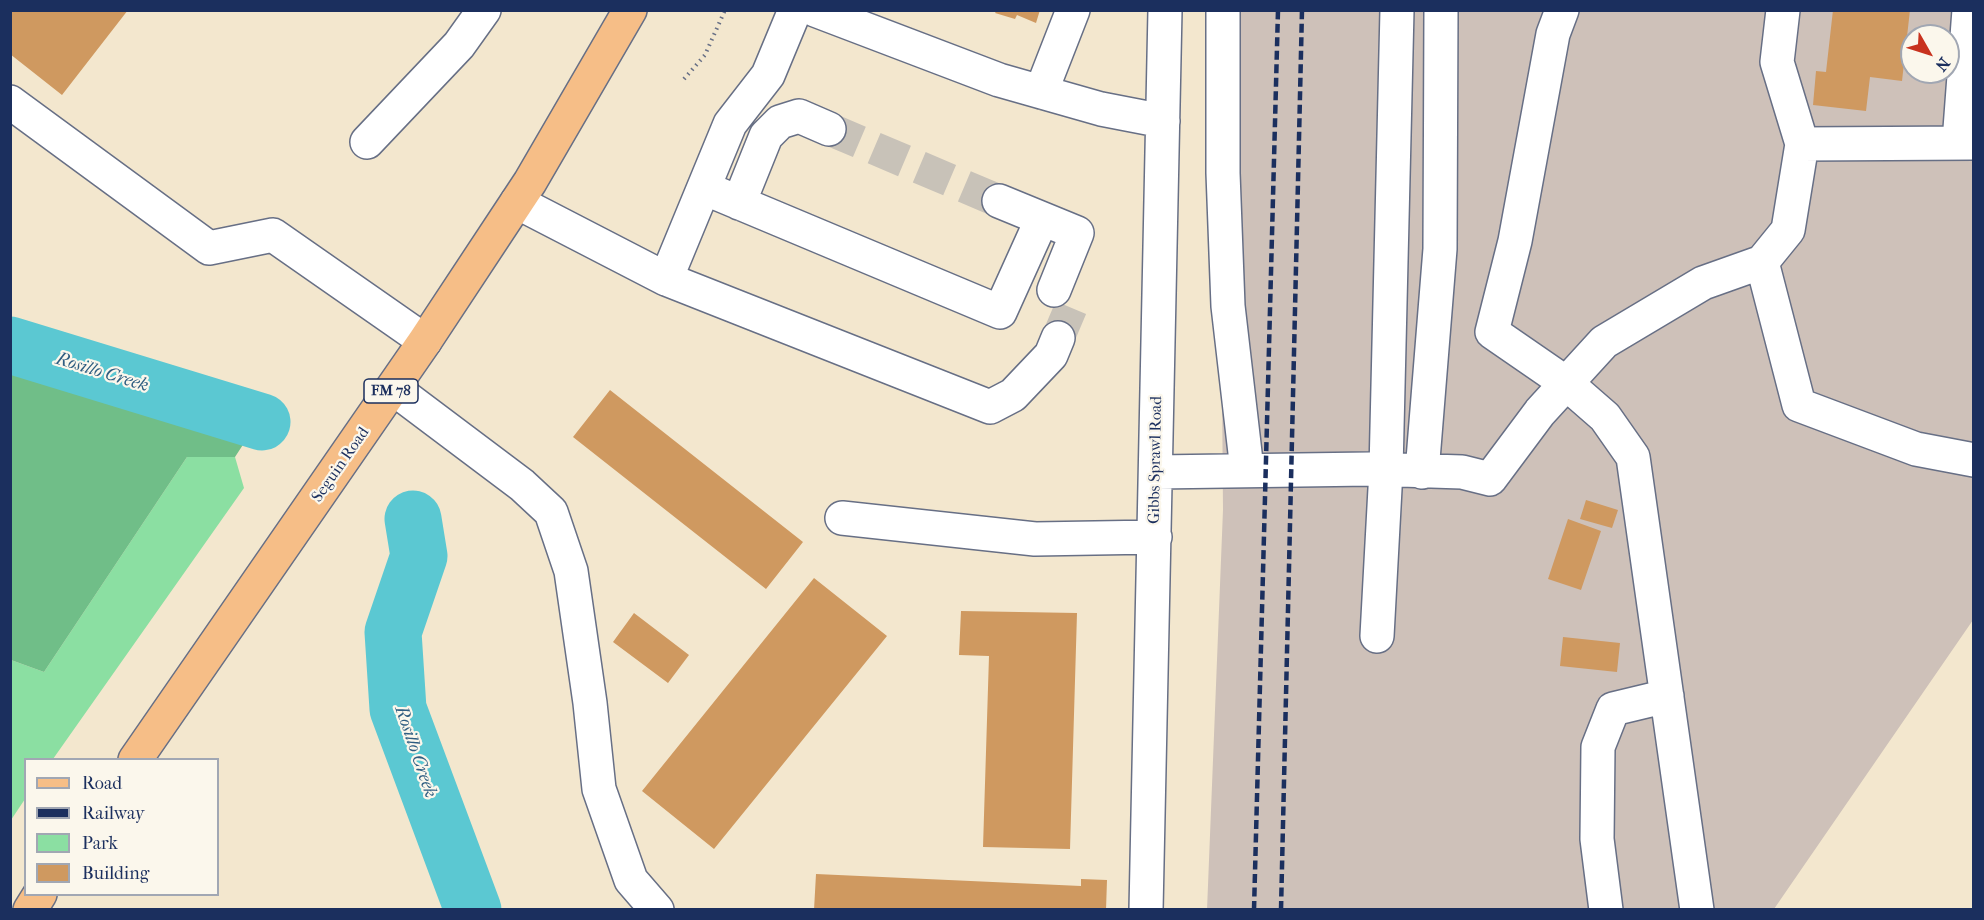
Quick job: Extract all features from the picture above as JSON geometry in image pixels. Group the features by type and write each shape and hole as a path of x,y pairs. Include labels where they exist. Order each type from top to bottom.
{"main road":[{"name":"Seguin Road","path":"136,758 393,388 517,202 630,10"},
{"path":"30,909 39,896"}],"street":[{"path":"367,142 459,45 484,10"},
{"path":"666,279 730,124 768,75 795,10"},
{"path":"815,10 884,23 999,80 1101,109 1163,121"},
{"path":"1041,92 1073,10"},
{"name":"Gibbs Sprawl Road","path":"1146,909 1165,10"},
{"path":"1223,10 1223,173 1228,306 1247,470"},
{"path":"1377,636 1386,470 1398,10"},
{"path":"1422,472 1440,249 1441,10"},
{"path":"1562,10 1553,34 1515,241 1492,332 1566,383 1605,417 1633,457 1697,909"},
{"path":"1156,472 1386,470 1462,472 1490,479 1540,412 1604,342 1703,284 1762,262 1788,230 1802,144 1777,62 1783,10"},
{"path":"1802,144 1966,143 1970,10"},
{"path":"10,102 209,248 273,235 425,341"},
{"path":"739,203 766,136 780,122 799,116 829,129"},
{"path":"704,188 1000,312 1042,219"},
{"path":"999,201 1077,233 1067,257 1080,274 1064,294"},
{"path":"517,202 666,279 990,407 1013,395 1051,354 1048,333"},
{"path":"1762,262 1799,405 1916,448 1974,460"},
{"path":"393,388 522,485 551,512 571,571 590,703 599,789 631,880 657,909"},
{"path":"842,518 1035,539 1155,537"},
{"path":"1606,909 1597,839 1598,747 1613,709 1667,696"}],"path":[{"path":"684,79 705,55 725,10"}],"shaded area":[{"path":"1219,11 1973,11 1973,620 1774,909 1207,910 1223,510"}],"green space":[{"path":"10,362 248,437 235,457 187,457 44,672 11,660"},
{"path":"187,457 235,457 244,488 54,758 24,758 24,800 11,820 11,660 44,672"}],"building":[{"path":"10,10 128,10 62,95 10,54"},
{"path":"997,10 1040,10 1036,23 1017,15 1015,19 995,13"},
{"path":"1833,10 1910,10 1908,24 1900,24 1900,81 1870,77 1866,111 1813,105 1816,71 1826,72"},
{"path":"610,390 803,542 766,589 573,437"},
{"path":"1586,500 1618,510 1612,528 1580,519"},
{"path":"1568,519 1601,531 1581,590 1548,579"},
{"path":"814,578 887,636 714,849 642,791"},
{"path":"961,611 1077,613 1070,849 983,847 989,656 959,655"},
{"path":"634,613 689,655 668,683 613,642"},
{"path":"1563,637 1620,643 1617,672 1560,666"},
{"path":"816,874 1081,886 1081,879 1107,880 1106,910 814,910"}],"waterway":[{"name":"Rosillo Creek","path":"10,345 262,422"},
{"name":"Rosillo Creek","path":"413,519 419,556 393,632 398,709 473,910"}],"tunnel":[{"path":"829,129 999,201"},
{"path":"1058,338 1075,298"}],"railway":[{"path":"1254,910 1278,10"},
{"path":"1281,910 1302,10"}]}
